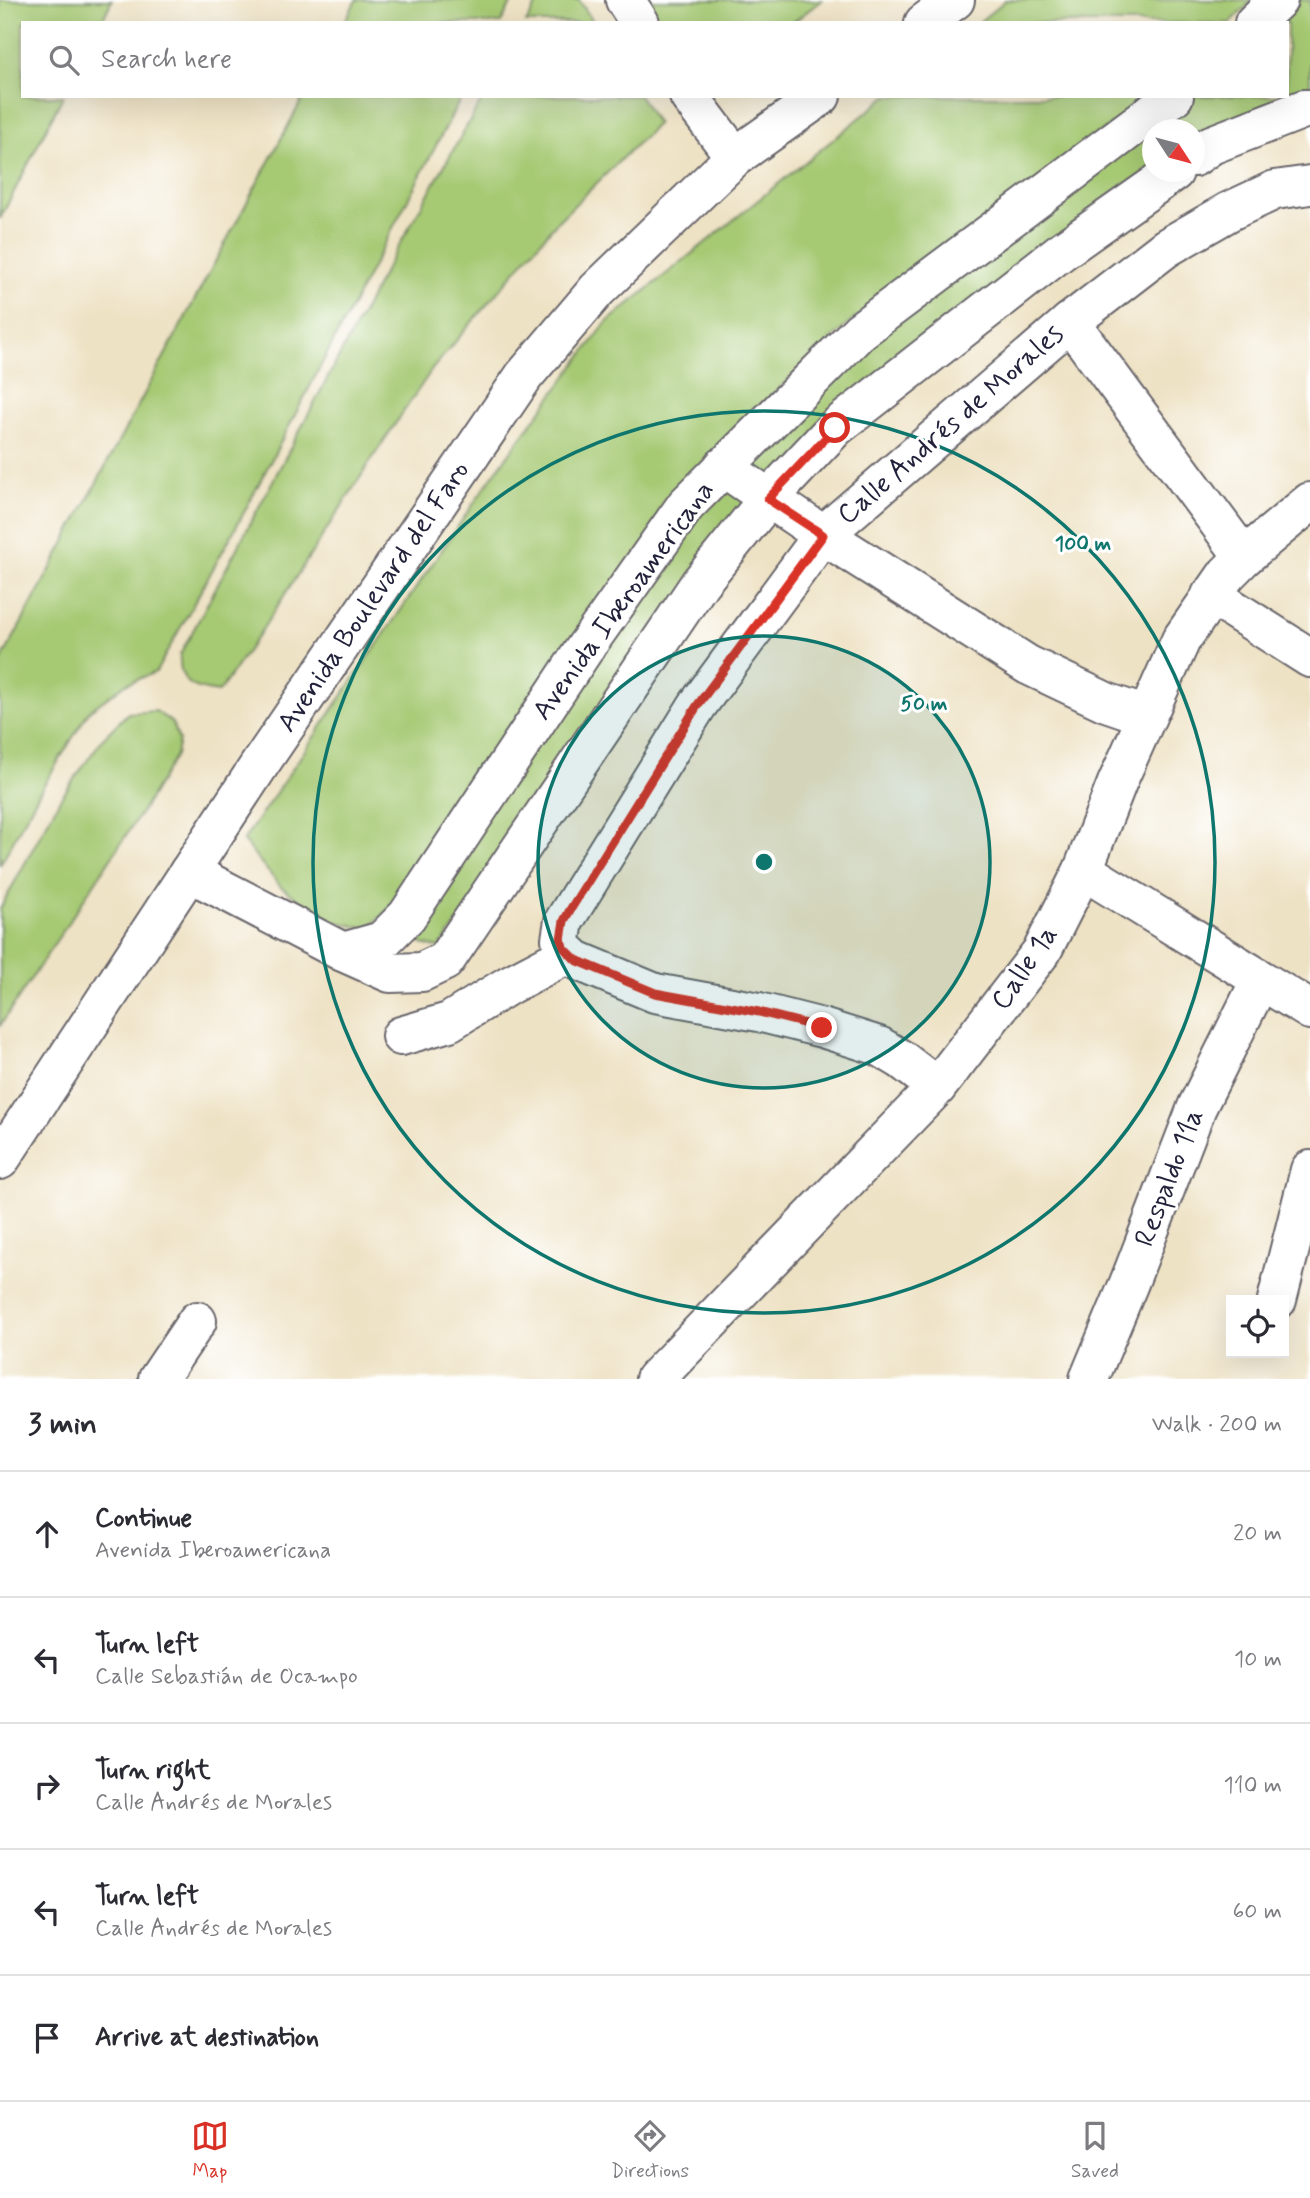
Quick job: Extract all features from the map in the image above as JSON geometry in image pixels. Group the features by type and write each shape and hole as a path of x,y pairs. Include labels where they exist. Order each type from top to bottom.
{"street":[{"path":"625,0 639,21"},
{"path":"927,21 956,0"},
{"path":"1256,21 1278,0"},
{"path":"691,98 735,157"},
{"name":"Avenida Boulevard del Faro","path":"2,1156 189,872 524,376 597,290 735,157 818,98"},
{"name":"Avenida Iberoamericana","path":"343,952 382,941 407,916 585,648 686,505 860,331 1171,98"},
{"path":"1205,150 1304,109 1310,109"},
{"name":"Avenida Iberoamericana","path":"189,872 343,952 390,973 422,972 445,961 700,583 768,499 835,428 1062,251 1160,182"},
{"name":"Calle Andrés de Morales","path":"568,954 561,939 564,921 570,910 697,706 823,535 1070,322 1166,248 1230,211 1275,190 1310,185"},
{"path":"1070,322 1244,557"},
{"path":"723,467 823,535 1028,665 1106,702 1147,716"},
{"name":"Calle 1a","path":"655,1379 937,1087 1042,951 1083,870 1117,783 1181,640 1211,595 1244,557 1310,502"},
{"path":"1211,595 1310,658"},
{"path":"1083,870 1310,1010"},
{"path":"401,1036 449,1022 509,985 568,954 576,960 655,993 759,1012 879,1046 937,1087"},
{"name":"Respaldo 11a","path":"1090,1379 1197,1107 1260,981"},
{"path":"1278,1295 1310,1170"},
{"path":"158,1379 197,1321"}],"green space":[{"path":"0,0 112,0 102,21 21,21 21,98 62,98 0,219"},
{"path":"356,0 513,0 502,21 345,21"},
{"path":"539,0 579,0 593,21 527,21"},
{"path":"645,0 822,0 795,21 658,21"},
{"path":"1006,0 1253,0 1232,21 980,21"},
{"path":"1289,0 1310,0 1310,104 1205,142 1205,119 1155,119 1182,98 1289,98 1289,21 1267,21"},
{"path":"303,98 461,98 241,518 156,672 126,684 89,711 39,793 0,865 0,663"},
{"path":"483,98 641,98 657,124 557,222 433,368 219,692 195,687 182,673 180,655 389,263"},
{"path":"885,98 1146,98 848,324 712,452 399,900 367,929 325,919 280,886 243,841 491,478 607,322"},
{"path":"1142,129 1142,180 831,425 439,948 422,944 410,928 693,505 884,324"},
{"path":"156,711 172,723 179,740 176,755 0,1026 0,909 60,799 104,737 128,713"}],"route":[{"path":"822,1028 759,1012 655,993 576,960 563,947 561,939 564,921 570,910 697,706 823,535 768,499 835,428"}]}
